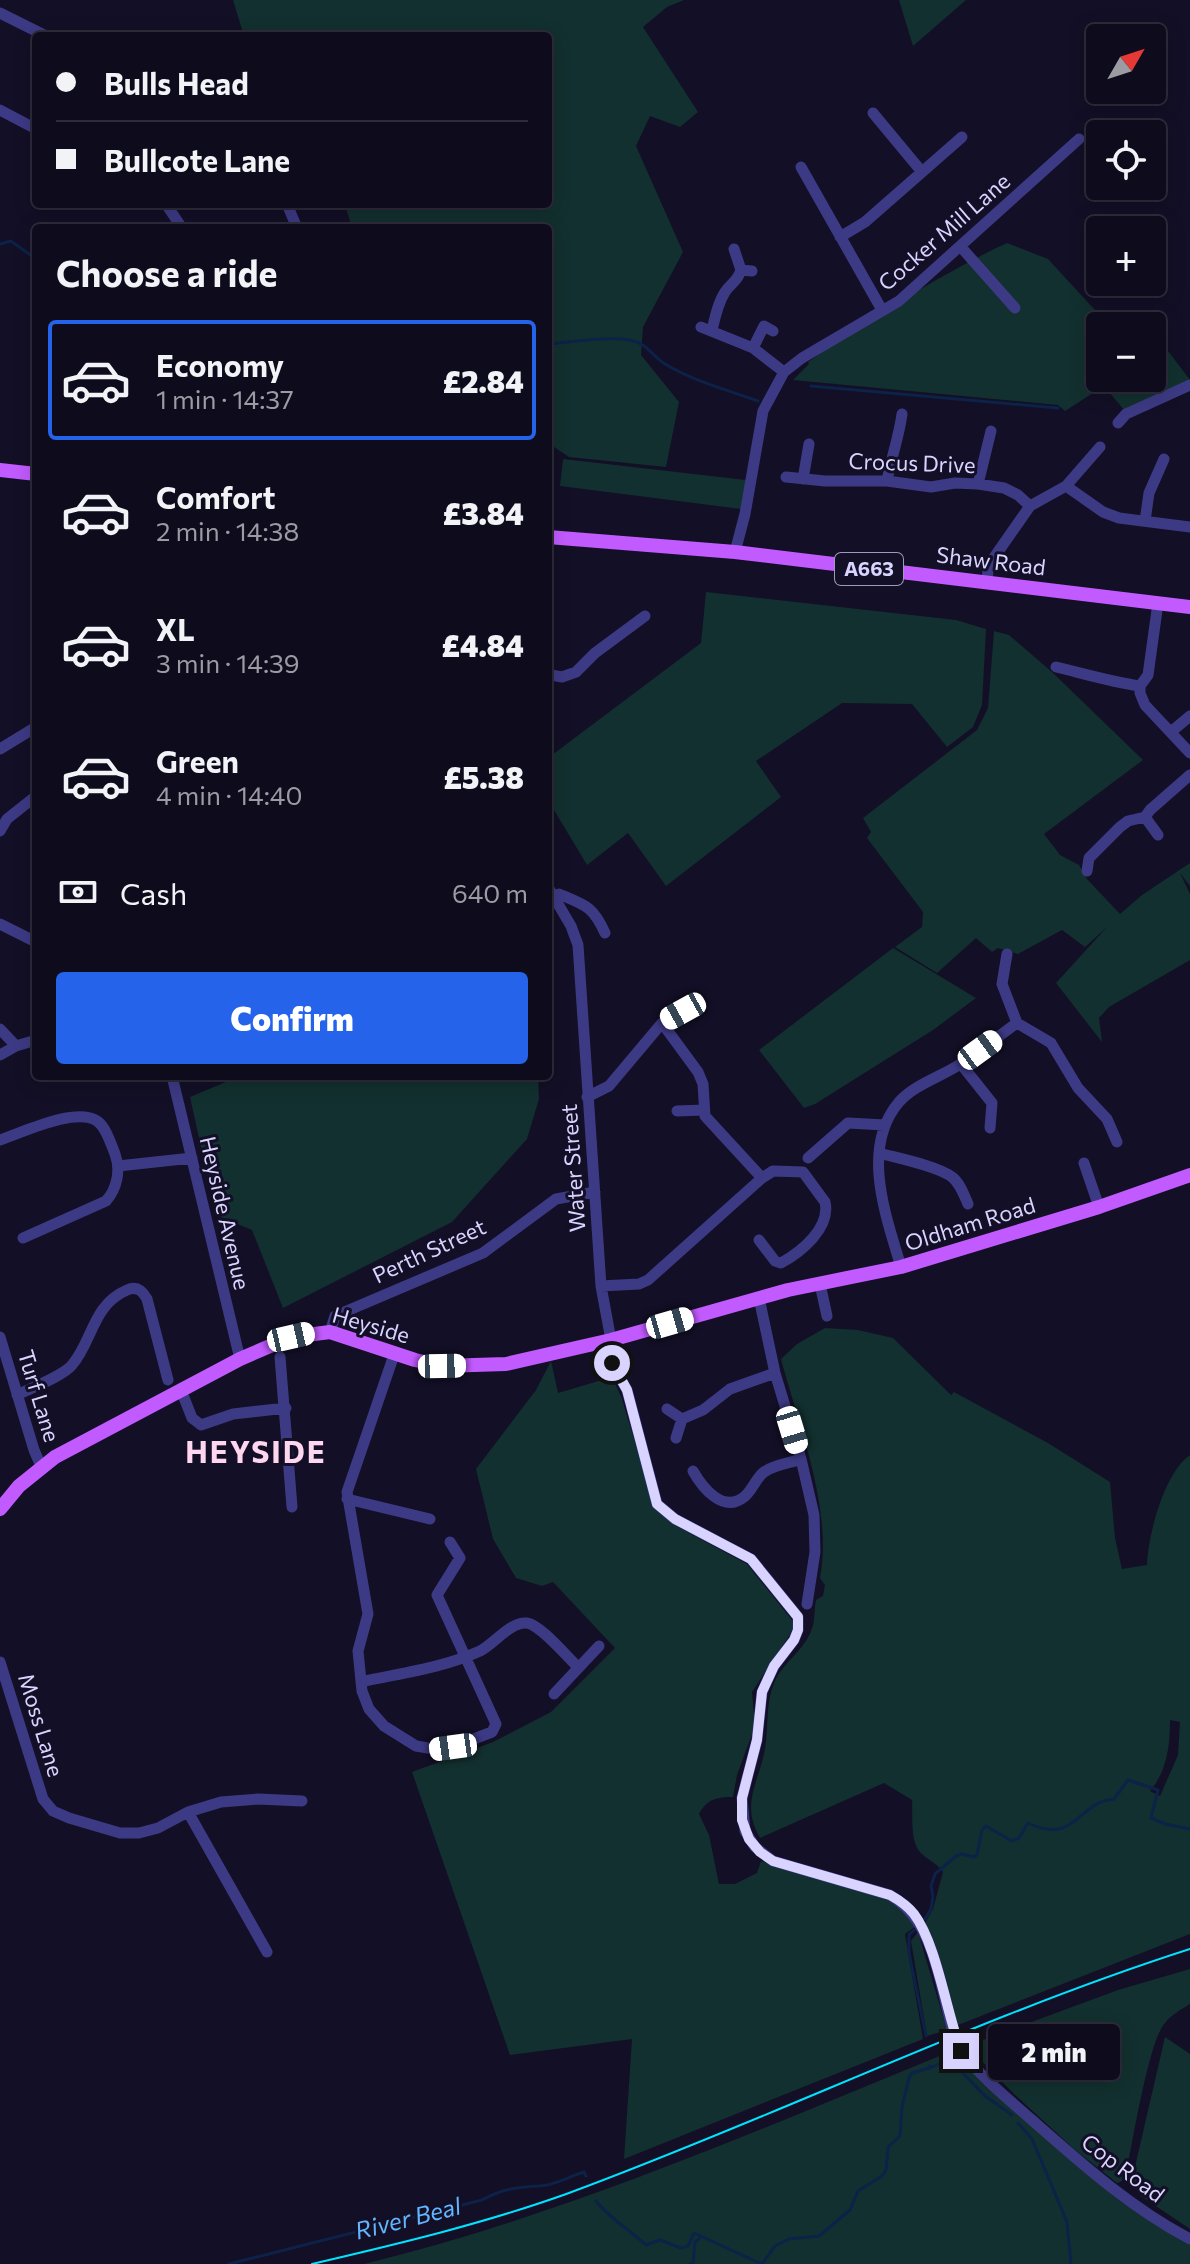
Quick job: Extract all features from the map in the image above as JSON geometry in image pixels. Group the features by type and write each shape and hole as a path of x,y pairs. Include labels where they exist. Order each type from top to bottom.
{"main road":[{"path":"0,470 32,474"},
{"name":"Shaw Road","path":"552,537 735,552 1190,607"},
{"name":"Oldham Road","path":"759,1298 901,1267 1099,1207 1190,1175"},
{"name":"Heyside","path":"0,1509 41,1466 240,1359 291,1337 330,1332 428,1364 506,1364 607,1341 759,1298"}],"street":[{"path":"0,13 38,32"},
{"path":"0,110 32,127"},
{"path":"873,113 922,172"},
{"path":"840,237 865,222 962,137"},
{"name":"Cocker Mill Lane","path":"735,552 745,514 763,411 784,372 802,358 899,301 1079,139"},
{"path":"801,167 882,310"},
{"path":"960,246 1015,308"},
{"path":"734,249 746,270 726,291 706,328 753,348 784,372"},
{"path":"753,348 768,328 769,313"},
{"path":"1118,423 1126,414 1190,385"},
{"path":"887,481 902,414"},
{"path":"978,484 991,431"},
{"path":"803,479 809,444"},
{"path":"987,582 993,559 1030,506 1066,486 1100,447"},
{"path":"1145,521 1149,493 1164,459"},
{"name":"Crocus Drive","path":"786,477 887,481 931,487 955,483 978,484 1004,488 1030,506"},
{"path":"1066,486 1103,512 1190,527"},
{"path":"1140,686 1148,675 1158,603"},
{"path":"552,675 562,677 576,672 595,653 645,616"},
{"path":"1056,667 1140,686"},
{"path":"1140,686 1145,705 1190,753"},
{"path":"1172,731 1190,716"},
{"path":"0,749 32,729"},
{"path":"1087,871 1089,858 1120,827 1128,821 1145,817 1190,775"},
{"path":"0,831 7,819 32,799"},
{"path":"1145,817 1158,835"},
{"path":"552,891 591,908 605,933"},
{"name":"Water Street","path":"552,893 578,945 607,1341 627,1390 657,1504 675,1519 751,1559 798,1617 794,1640 774,1666 762,1692 757,1740 742,1798 745,1831 755,1847 773,1861 890,1895 905,1904 915,1915 929,1944 961,2051"},
{"path":"0,924 32,940"},
{"path":"1007,954 1002,984 1017,1023 1051,1043 1078,1088 1107,1119 1117,1142"},
{"path":"587,1097 609,1086 662,1023 683,1011"},
{"path":"662,1023 698,1072 703,1084 705,1113"},
{"path":"901,1267 879,1187 879,1153 885,1125 901,1100 961,1064 1017,1023"},
{"path":"0,1029 16,1046"},
{"path":"0,1055 32,1041"},
{"path":"961,1064 992,1103 990,1128"},
{"name":"Heyside Avenue","path":"173,1080 240,1359"},
{"path":"677,1111 705,1113 768,1174"},
{"path":"0,1140 68,1117 87,1117 102,1127 118,1166 114,1192 106,1201 23,1238"},
{"path":"808,1158 848,1123 885,1125"},
{"path":"879,1153 952,1176 968,1204"},
{"path":"118,1166 192,1158"},
{"path":"1084,1163 1099,1207"},
{"path":"601,1286 639,1284 648,1280 768,1174 803,1172 822,1196 826,1208 818,1231 781,1263 775,1261 759,1240"},
{"name":"Perth Street","path":"330,1332 335,1316 483,1253 556,1199 595,1192"},
{"path":"820,1284 827,1316"},
{"path":"17,1395 72,1366 104,1306 133,1288 141,1291 147,1299 168,1380"},
{"path":"759,1298 775,1373 811,1496 816,1534 814,1569 807,1604"},
{"name":"Turf Lane","path":"0,1337 41,1466"},
{"path":"395,1352 347,1492 368,1614 358,1651 361,1682 369,1709 384,1726 416,1746 434,1749 453,1747 492,1732 496,1724 437,1595 460,1558 450,1542"},
{"path":"280,1357 292,1507"},
{"path":"676,1438 682,1419 703,1410 730,1389 775,1373"},
{"path":"181,1390 192,1418 201,1425 233,1414 286,1408"},
{"path":"667,1409 682,1419"},
{"path":"693,1471 709,1494 730,1502 745,1497 765,1471 801,1459"},
{"path":"347,1499 430,1519"},
{"path":"361,1682 464,1657 493,1645 521,1623 530,1623 578,1667"},
{"path":"554,1694 599,1646"},
{"name":"Moss Lane","path":"0,1662 43,1799 53,1811 120,1833 139,1833 158,1828 188,1812"},
{"path":"267,1952 188,1812 236,1800 302,1801"},
{"name":"Cop Road","path":"961,2051 992,2085 1120,2194 1190,2239"}],"green space":[{"path":"233,0 684,0 667,7 643,27 698,112 680,127 650,116 636,146 683,252 643,327 641,355 679,402 666,467 569,457 552,446 552,224 351,224 346,208 552,208 552,32 243,32"},
{"path":"899,0 966,0 913,46"},
{"path":"1007,243 1048,259 1099,312 1086,312 1086,392 1095,392 1065,411 1058,405 793,380 808,362 956,269"},
{"path":"1166,348 1190,380 1166,391"},
{"path":"1109,392 1165,392 1125,411"},
{"path":"563,459 746,480 741,509 560,486"},
{"path":"706,592 956,620 986,629 982,705 973,727 947,747 912,704 842,703 756,761 781,797 666,886 628,833 587,865 552,807 552,755 701,643"},
{"path":"994,631 1009,635 1052,672 1143,760 1044,834 1060,855 1079,865 1087,879 1120,914 1142,895 1190,863 1190,886 1180,873 1190,894 1190,960 1109,1007 1099,1018 1102,1042 1056,983 1107,927 1085,947 1062,930 1018,954 998,948 992,952 976,938 937,973 895,947 922,927 923,912 867,838 871,832 863,818 977,730 988,708"},
{"path":"893,948 976,998 933,1030 804,1108 759,1050"},
{"path":"230,1080 538,1080 539,1099 527,1139 452,1222 283,1308 252,1230 216,1215 190,1097"},
{"path":"825,1328 858,1330 893,1338 951,1395 954,1392 1048,1443 1110,1482 1115,1538 1122,1569 1147,1565 1150,1538 1165,1490 1172,1476 1190,1455 1190,1934 958,2025 936,1948 925,1923 933,1909 943,1872 916,1846 912,1800 884,1783 760,1838 754,1826 751,1804 765,1749 772,1689 779,1674 808,1638 816,1600 823,1596 825,1585 820,1578 823,1552 818,1496 781,1359 797,1344","holes":["1170,1720 1180,1722 1178,1755 1160,1796 1150,1791 1166,1758"]},
{"path":"551,1361 558,1393 612,1377 622,1399 654,1507 678,1527 747,1564 792,1620 793,1628 789,1636 752,1692 755,1726 737,1775 733,1797 713,1800 699,1814 709,1835 719,1884 735,1884 757,1873 761,1861 895,1902 916,1926 905,1934 923,2039 624,2159 632,2039 510,2055 412,1772 493,1742 551,1712 615,1648 553,1582 542,1586 516,1578 493,1539 476,1469 536,1390"},
{"path":"918,1932 947,2030 927,2036 911,1941"},
{"path":"1190,1969 1190,2004 1170,2017 1159,2033 1137,2115 1127,2169 1122,2181 1117,2183 1074,2149 967,2046 1118,1990"},
{"path":"1165,2037 1190,2054 1190,2229 1141,2196 1134,2187 1134,2171"},
{"path":"954,2050 970,2070 1190,2244 1190,2264 364,2264 515,2221 589,2195"}],"waterway":[{"path":"0,244 11,241 32,256"},
{"path":"552,344 630,340 676,370 758,401"},
{"path":"811,386 1058,408"},
{"name":"River Beal","path":"925,1919 931,1909 931,1886 935,1874 956,1856 977,1855 982,1830 986,1826 1012,1841 1019,1838 1028,1823 1044,1829 1067,1826 1092,1807 1114,1799 1128,1780 1158,1790 1151,1818 1190,1829"},
{"name":"River Beal","path":"914,1930 909,1935 909,1953 926,2036"},
{"path":"930,2068 947,2060 953,2063 985,2096 1012,2115"},
{"name":"River Beal","path":"762,2264 775,2246 789,2239 819,2236 850,2210 858,2191 882,2176 886,2170 888,2147 900,2136 902,2107 909,2078 912,2073 930,2066"},
{"path":"1018,2123 1032,2139 1067,2222 1071,2264"},
{"name":"River Beal","path":"229,2264 482,2200 510,2189 550,2184 584,2172 586,2176"},
{"name":"River Beal","path":"596,2201 646,2245 660,2240 681,2248 688,2246 694,2233 762,2264"},
{"path":"690,2264 693,2263 695,2242 701,2237"}],"tram line":[{"path":"312,2264 409,2241 569,2193 1033,2005 1190,1949"}],"district":[{"name":"HEYSIDE","path":"256,1453"}],"route":[{"path":"612,1363 627,1390 657,1504 675,1519 751,1559 798,1617 794,1640 774,1666 762,1692 757,1740 742,1798 742,1820 749,1839 773,1861 890,1895 905,1904 915,1915 929,1944 961,2051"}]}
